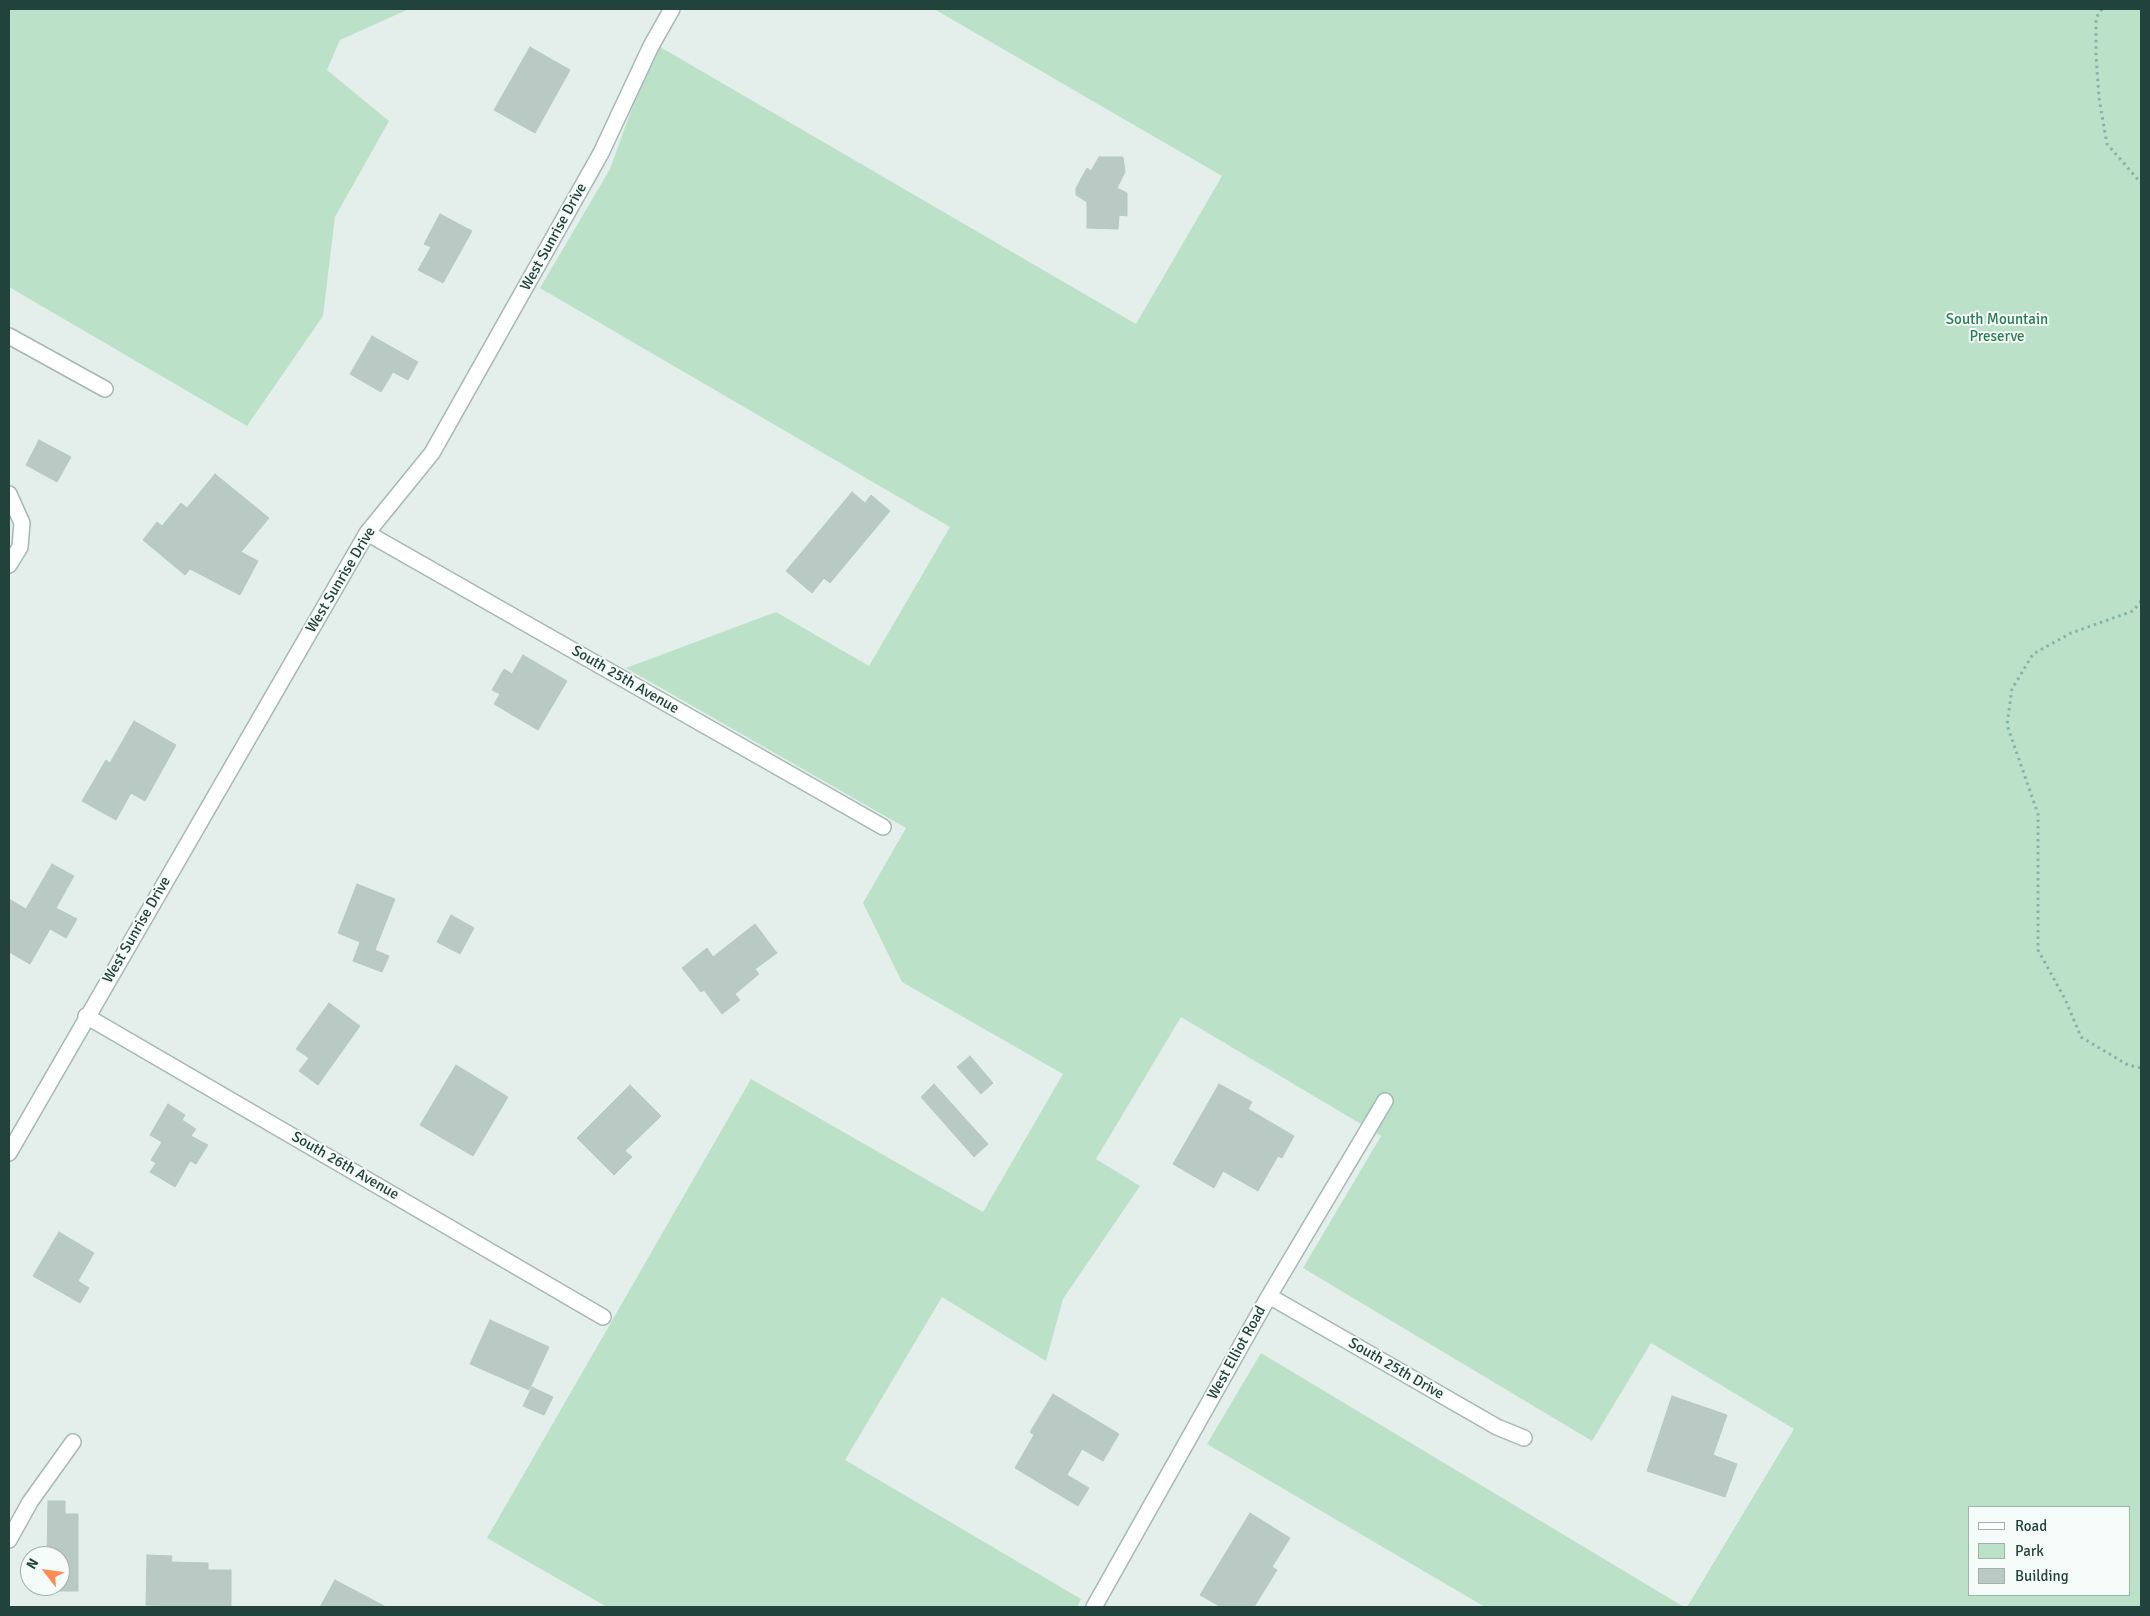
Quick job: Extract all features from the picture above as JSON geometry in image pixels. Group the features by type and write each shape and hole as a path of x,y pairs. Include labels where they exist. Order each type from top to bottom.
{"street":[{"name":"West Sunrise Drive","path":"9,1153 86,1016 367,533 432,454 601,153 651,46 672,9"},
{"path":"9,336 105,389"},
{"path":"9,494 22,523 20,547 9,565"},
{"name":"South 25th Avenue","path":"367,533 883,827"},
{"name":"South 26th Avenue","path":"86,1016 603,1317"},
{"name":"West Elliot Road","path":"1096,1607 1269,1296 1385,1100"},
{"name":"South 25th Drive","path":"1269,1296 1497,1427 1524,1438"},
{"path":"9,1540 30,1502 73,1442"}],"path":[{"path":"2102,9 2096,18 2096,55 2099,98 2107,144 2141,182"},
{"path":"2141,601 2133,611 2071,633 2033,654 2012,689 2007,725 2038,814 2038,950 2065,999 2081,1037 2128,1065 2141,1068"}],"green space":[{"path":"9,9 409,9 340,40 327,70 389,121 335,217 323,316 247,426 9,287"},
{"name":"South Mountain Preserve","path":"934,9 2141,9 2141,1607 1687,1607 1794,1429 1651,1343 1592,1441 1303,1268 1381,1136 1181,1017 1096,1159 1140,1186 1063,1299 1046,1361 942,1297 845,1460 1081,1599 1077,1607 607,1607 487,1538 751,1079 983,1212 1063,1074 902,982 863,903 906,828 626,668 776,612 869,666 950,527 540,288 610,169 655,44 1136,324 1222,176"},
{"path":"1261,1353 1684,1607 1485,1607 1207,1444"}],"building":[{"path":"530,47 570,70 535,133 494,110"},
{"path":"1099,157 1123,157 1125,172 1117,188 1127,193 1127,216 1119,215 1118,229 1087,228 1087,202 1076,195 1076,188 1087,168 1091,171"},
{"path":"440,214 472,231 443,283 418,270 431,247 424,244"},
{"path":"372,336 418,362 408,380 393,372 381,392 350,374"},
{"path":"39,440 71,457 57,482 26,465"},
{"path":"215,474 269,518 241,552 258,561 240,595 190,569 185,575 143,540 157,522 162,526 181,503 187,508"},
{"path":"852,492 865,503 871,495 890,511 830,583 824,578 812,593 786,571"},
{"path":"523,655 567,681 538,730 494,704 500,694 492,690 504,669 512,674"},
{"path":"134,721 176,745 145,801 131,793 116,820 82,801 106,760 110,763"},
{"path":"52,864 74,876 56,908 77,919 66,938 50,929 30,964 9,952 9,899 26,909"},
{"path":"357,884 395,899 375,950 389,956 382,972 353,961 360,942 338,933"},
{"path":"451,915 474,928 460,954 437,942"},
{"path":"755,924 777,953 755,969 759,974 735,994 740,1000 722,1014 704,990 701,992 682,968 707,948 713,957"},
{"path":"329,1003 360,1026 318,1085 299,1071 309,1058 296,1049"},
{"path":"970,1056 993,1083 981,1094 957,1067"},
{"path":"456,1065 508,1097 473,1156 420,1125"},
{"path":"934,1084 988,1144 974,1157 921,1097"},
{"path":"1219,1084 1252,1102 1248,1109 1294,1136 1282,1158 1278,1156 1258,1191 1223,1171 1214,1188 1173,1164"},
{"path":"630,1085 661,1116 625,1151 632,1157 614,1175 577,1138"},
{"path":"168,1104 185,1115 182,1120 196,1129 191,1136 208,1145 196,1164 190,1161 175,1187 150,1172 156,1163 151,1160 162,1142 150,1135"},
{"path":"59,1232 94,1253 78,1281 89,1288 80,1303 33,1276"},
{"path":"490,1320 549,1347 529,1390 470,1364"},
{"path":"532,1387 553,1397 544,1415 523,1406"},
{"path":"1053,1394 1119,1434 1103,1461 1082,1449 1067,1475 1089,1488 1078,1506 1015,1468 1034,1435 1030,1432"},
{"path":"1672,1396 1727,1415 1713,1455 1737,1464 1725,1497 1647,1471"},
{"path":"48,1501 65,1501 65,1514 78,1514 78,1591 70,1591 70,1546 47,1546"},
{"path":"1250,1513 1290,1538 1272,1567 1277,1570 1254,1607 1221,1607 1200,1595"},
{"path":"147,1555 172,1556 171,1562 208,1563 208,1570 231,1570 231,1607 146,1605"},
{"path":"335,1580 386,1607 320,1607"}]}
